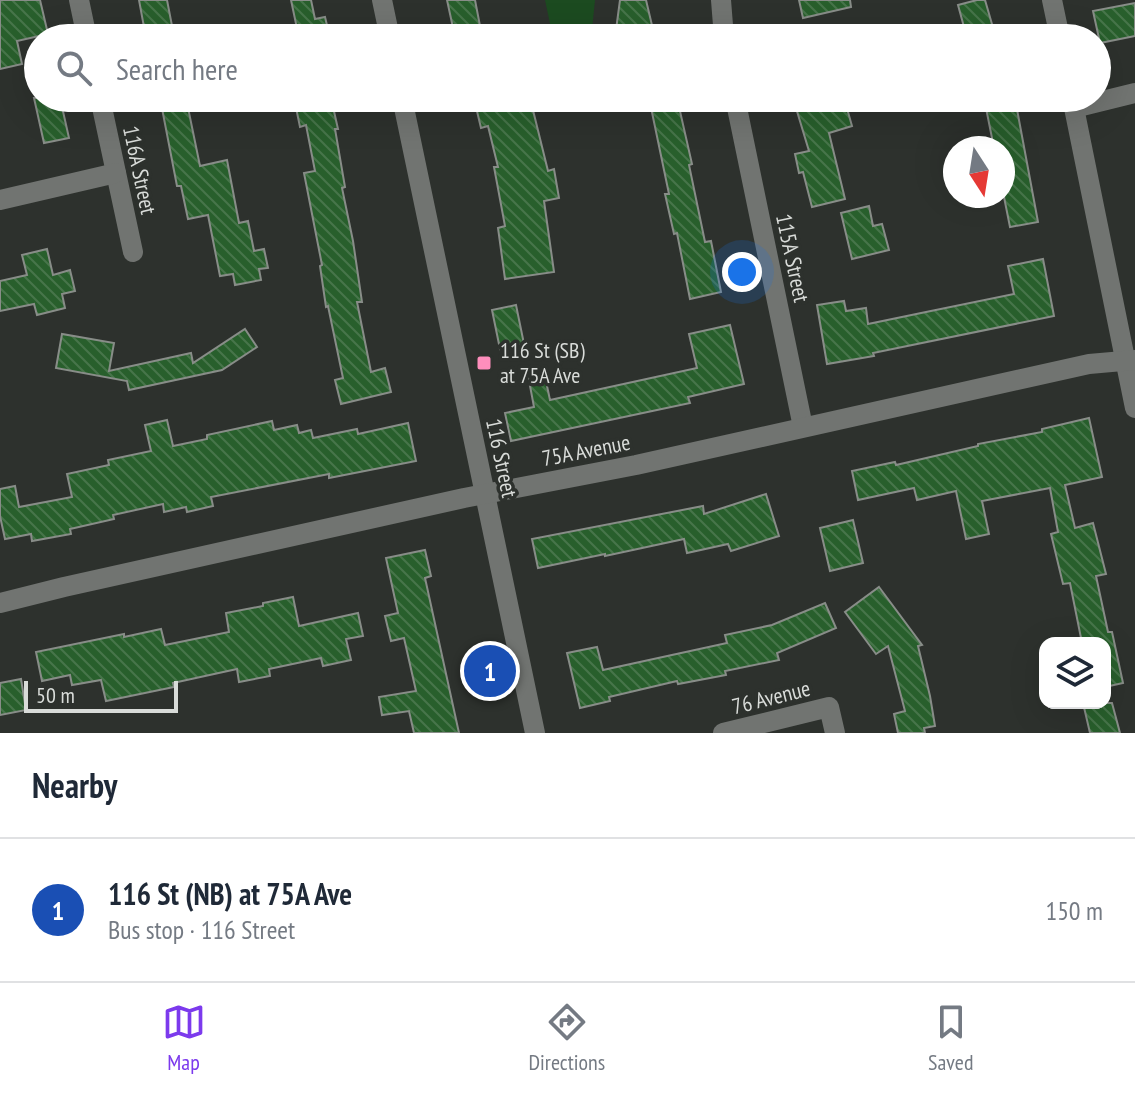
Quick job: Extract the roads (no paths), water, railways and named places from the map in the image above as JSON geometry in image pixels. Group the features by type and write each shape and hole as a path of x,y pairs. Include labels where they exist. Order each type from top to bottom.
{"street":[{"path":"79,0 84,24"},
{"path":"382,0 387,24"},
{"path":"721,0 723,24"},
{"path":"1052,0 1057,24"},
{"path":"1111,97 1135,93"},
{"name":"116A Street","path":"103,112 133,252"},
{"name":"116 Street","path":"405,112 535,733"},
{"name":"115A Street","path":"738,112 803,427"},
{"path":"1075,112 1130,360 1135,408"},
{"path":"0,200 116,173"},
{"name":"75A Avenue","path":"0,603 485,494 636,465 1089,364 1130,360"},
{"name":"76 Avenue","path":"723,733 829,707 835,733"}],"place":[{"name":"116 St (SB) at 75A Ave","path":"484,363"},
{"name":"116 St (NB) at 75A Ave","path":"490,671"}]}
